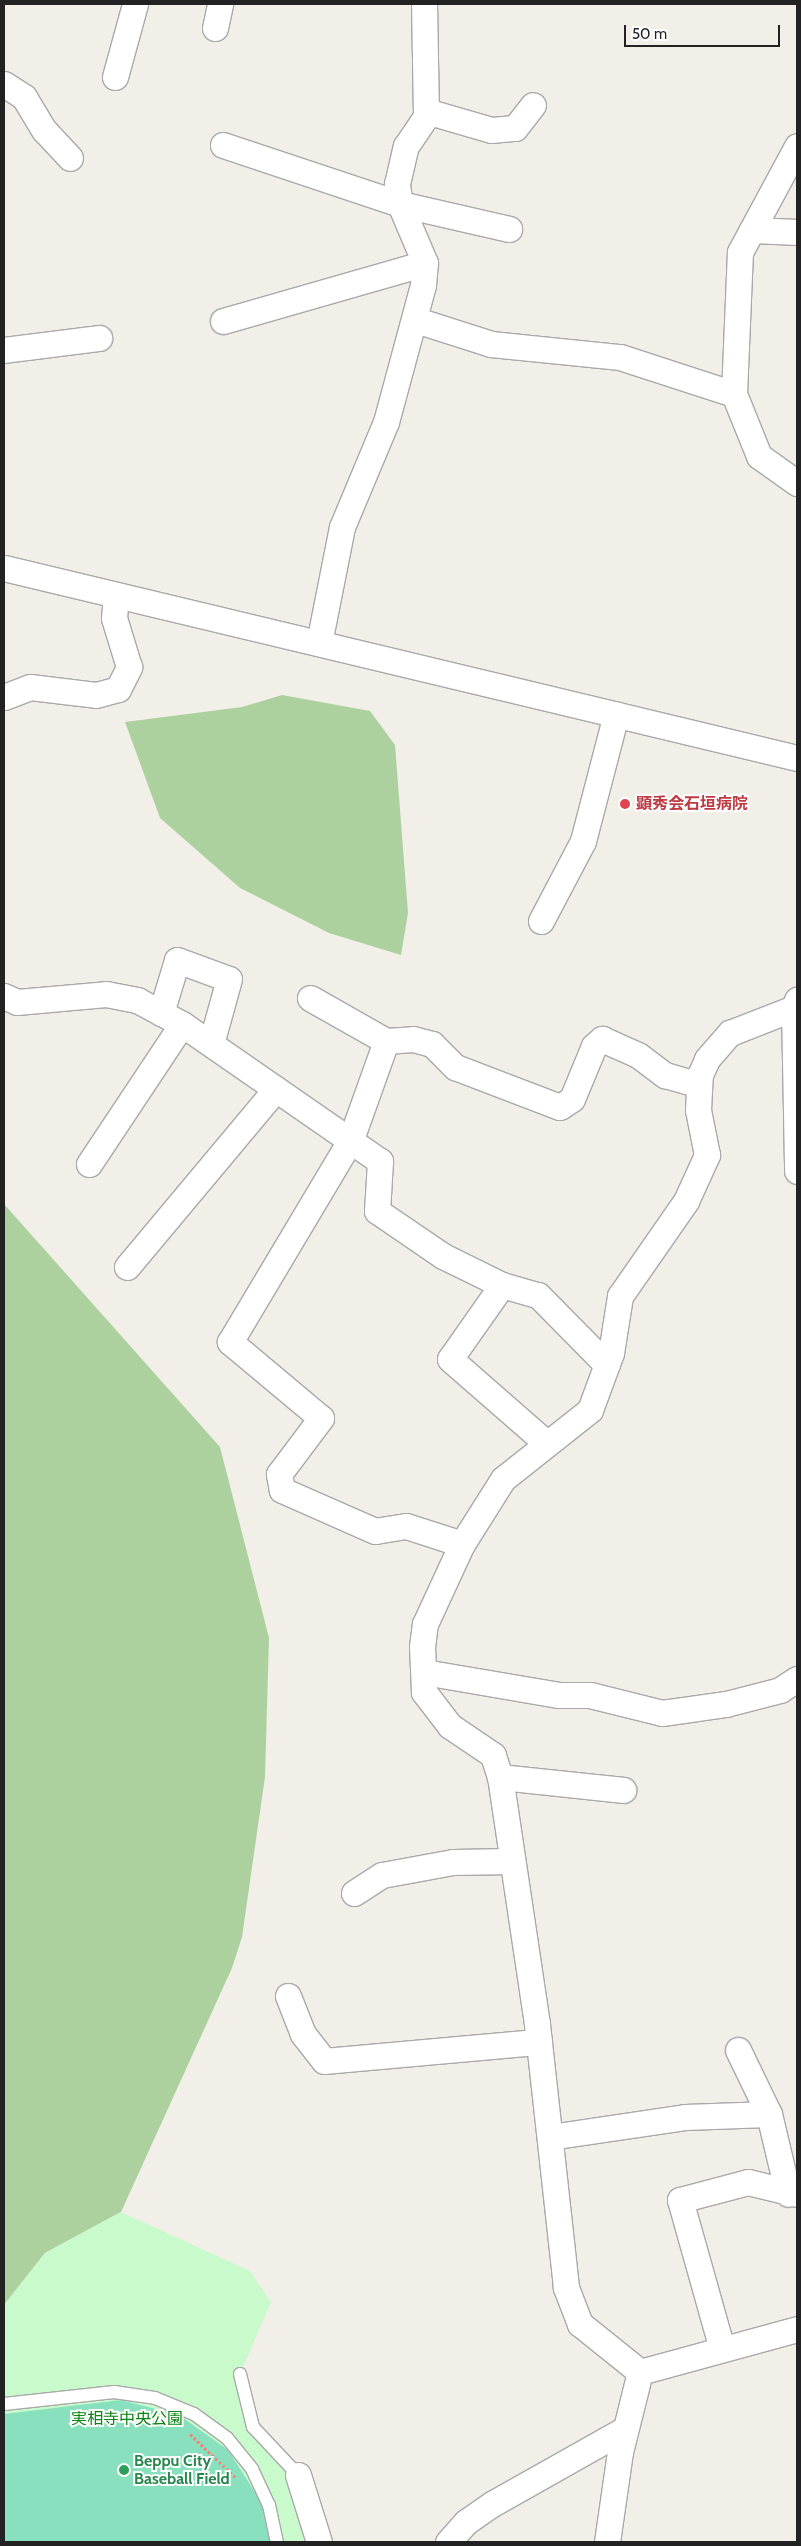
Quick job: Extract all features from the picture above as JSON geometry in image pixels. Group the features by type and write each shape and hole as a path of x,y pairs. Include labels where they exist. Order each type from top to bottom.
{"street":[{"path":"115,77 135,4"},
{"path":"319,643 342,527 386,422 416,320 425,263 400,204 397,184 406,146 426,111 424,4"},
{"path":"4,84 24,97 44,130 70,158"},
{"path":"426,111 491,130 515,128 533,105"},
{"path":"223,145 400,204 509,229"},
{"path":"797,146 740,252 734,394 759,456 797,483"},
{"path":"752,230 797,232"},
{"path":"223,321 425,263"},
{"path":"416,320 491,344 620,357 734,394"},
{"path":"4,350 99,338"},
{"path":"4,568 797,758"},
{"path":"4,697 30,687 96,695 118,690 129,667 114,618 116,595"},
{"path":"541,921 583,841 616,714"},
{"path":"89,1164 172,1019 178,960 229,979 211,1044"},
{"path":"4,996 17,1002 106,994 137,1000 172,1019 351,1139 380,1161 377,1211 443,1256 502,1285 538,1295 607,1365"},
{"path":"310,998 386,1041 413,1039 432,1044 455,1067 560,1107 572,1099 594,1046 602,1039 638,1055 665,1075 699,1085"},
{"path":"640,2372 580,2324 566,2287 539,2042 500,1777 492,1755 450,1726 424,1692 425,1624 462,1544 503,1479 545,1442 590,1410 607,1365 620,1296 686,1201 707,1155 698,1110 699,1085 707,1059 730,1034 796,1004 797,1171"},
{"path":"386,1041 351,1139 230,1342 322,1418 279,1474 282,1490 375,1531 406,1526 462,1544"},
{"path":"128,1267 276,1089"},
{"path":"502,1285 450,1359 545,1442"},
{"path":"424,1672 558,1695 590,1695 662,1713 726,1704 780,1690 797,1680"},
{"path":"500,1777 623,1790"},
{"path":"354,1893 382,1875 453,1862 512,1861"},
{"path":"288,1996 303,2034 324,2060 539,2042"},
{"path":"738,2050 769,2114 793,2194"},
{"path":"550,2137 685,2117 769,2114"},
{"path":"722,2349 680,2200 748,2182 793,2194"},
{"path":"640,2372 797,2329"},
{"path":"607,2542 625,2429 640,2372"},
{"path":"448,2542 466,2522 492,2504 625,2429"},
{"path":"298,2475 320,2542"}],"lane":[{"path":"240,2374 253,2427 298,2475"},
{"path":"4,2404 114,2392 155,2398 188,2411 227,2438 252,2469 269,2505 277,2542"}],"path":[{"path":"187,2431 238,2481"},
{"path":"210,2463 215,2458"}],"green space":[{"path":"282,695 370,711 395,745 408,913 401,955 329,933 240,888 160,818 125,722 242,707"},
{"path":"4,1204 220,1447 269,1638 265,1777 242,1937 232,1968 121,2212 45,2253 4,2305"},
{"name":"実相寺中央公園","path":"121,2212 250,2271 271,2302 242,2369 253,2418 286,2461 313,2542 4,2542 4,2305 45,2253"},
{"name":"Beppu City Baseball Field","path":"121,2400 179,2415 228,2450 261,2502 270,2542 4,2542 4,2414"}],"place":[{"name":"顕秀会石垣病院","path":"625,804"},
{"name":"Beppu City Baseball Field","path":"124,2470"}]}
